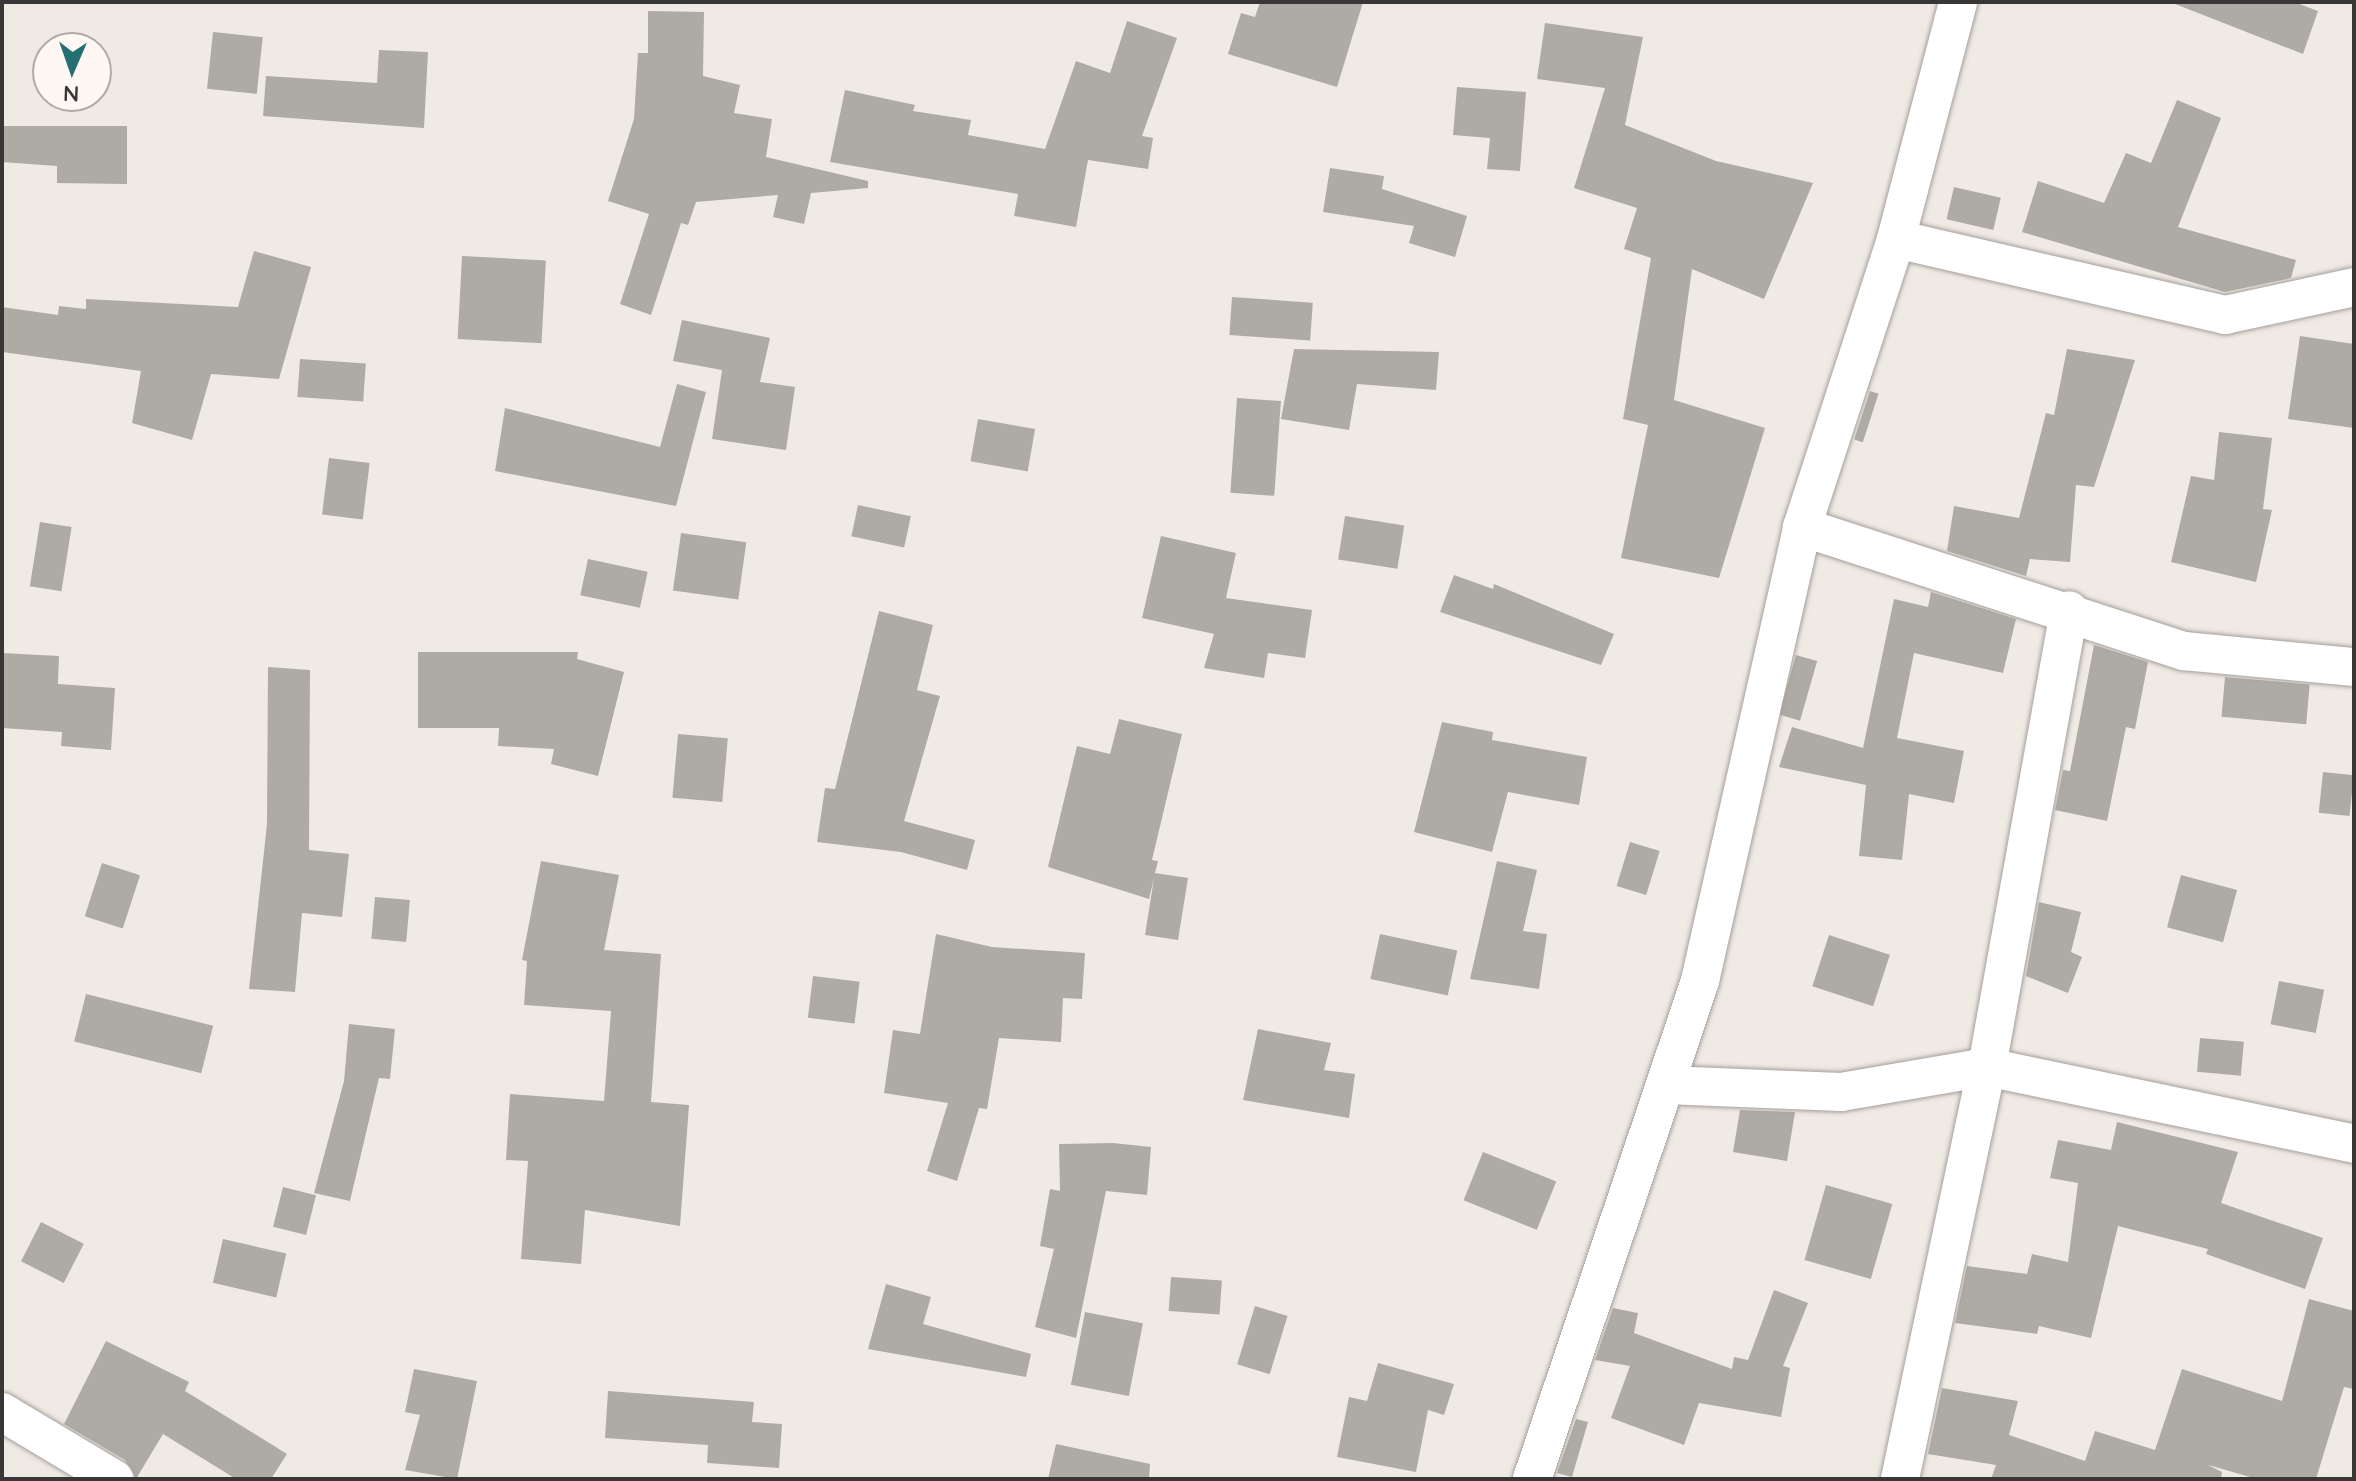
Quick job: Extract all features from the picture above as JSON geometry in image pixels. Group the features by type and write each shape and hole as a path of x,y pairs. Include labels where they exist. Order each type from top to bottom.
{"street":[{"path":"1532,1479 1700,981 1802,527 1896,239 1958,2"},
{"path":"1896,239 2225,315 2354,287"},
{"path":"1802,527 2069,610 2184,651 2354,667"},
{"path":"1900,1479 1987,1067 2069,610"},
{"path":"1665,1085 1841,1092 1987,1067 2354,1144"},
{"path":"2,1412 114,1479"}],"building":[{"path":"1260,2 1363,2 1337,87 1228,54 1241,13 1255,17"},
{"path":"2170,2 2294,2 2318,11 2303,54"},
{"path":"648,11 704,12 703,76 740,85 734,113 772,119 766,157 868,181 868,188 811,193 804,224 773,217 778,195 696,202 688,225 681,223 651,315 620,304 649,214 608,201 634,119 638,53 648,53"},
{"path":"1127,21 1177,38 1142,136 1153,138 1148,169 1088,160 1076,227 1014,216 1018,194 830,162 845,90 915,105 913,111 971,120 968,135 1045,149 1076,61 1110,73"},
{"path":"1545,23 1643,37 1625,125 1716,161 1813,183 1764,299 1692,269 1674,400 1765,428 1719,578 1621,558 1648,425 1623,419 1651,258 1624,249 1637,208 1574,188 1605,88 1537,79"},
{"path":"213,32 263,37 257,94 207,89"},
{"path":"379,50 428,52 424,128 263,116 266,76 377,83"},
{"path":"1457,87 1526,92 1520,171 1487,169 1490,138 1453,135"},
{"path":"2177,100 2221,118 2178,227 2296,260 2291,278 2225,292 2022,232 2038,181 2104,203 2126,153 2151,163"},
{"path":"2,126 127,126 127,184 57,183 57,166 2,162"},
{"path":"1330,168 1384,176 1382,189 1467,216 1455,257 1409,243 1414,226 1323,212"},
{"path":"1954,187 2001,198 1993,230 1947,219"},
{"path":"254,251 311,267 279,379 211,374 192,440 132,423 141,371 2,352 2,307 58,315 59,306 86,309 86,299 238,307"},
{"path":"462,256 546,260 542,343 458,339"},
{"path":"1232,297 1313,303 1310,341 1229,335"},
{"path":"682,320 770,338 760,382 795,387 786,450 712,439 722,370 673,361"},
{"path":"2300,336 2354,344 2354,428 2288,419"},
{"path":"1294,349 1439,352 1436,390 1357,384 1349,430 1281,419"},
{"path":"2067,349 2135,360 2094,487 2076,485 2070,562 2030,559 2026,576 1947,551 1954,506 2019,518 2046,413 2054,415"},
{"path":"300,359 366,364 363,402 297,397"},
{"path":"677,384 706,392 676,506 495,471 505,408 660,447"},
{"path":"1870,391 1879,394 1863,442 1854,440"},
{"path":"1237,398 1281,401 1274,496 1230,493"},
{"path":"978,419 1035,429 1028,471 971,461"},
{"path":"2219,432 2272,438 2263,509 2272,510 2256,582 2171,562 2191,476 2214,480"},
{"path":"329,458 370,463 363,520 322,515"},
{"path":"858,505 911,516 904,548 851,536"},
{"path":"1345,516 1404,525 1397,569 1338,559"},
{"path":"40,522 72,527 61,591 30,586"},
{"path":"681,533 746,542 738,600 673,590"},
{"path":"1161,536 1236,553 1226,598 1312,610 1305,658 1268,653 1264,678 1204,668 1214,634 1142,618"},
{"path":"588,559 648,572 640,608 580,595"},
{"path":"1454,575 1493,589 1494,584 1614,634 1601,665 1440,612"},
{"path":"1931,592 2016,619 2003,673 1914,653 1897,738 1964,751 1954,803 1909,794 1902,860 1859,856 1866,785 1779,767 1792,727 1863,748 1894,599 1928,607"},
{"path":"879,611 933,625 917,690 940,696 904,821 975,840 967,870 901,852 817,842 825,788 835,789"},
{"path":"2094,645 2148,662 2135,729 2126,727 2107,821 2055,810 2063,770 2070,771"},
{"path":"418,652 578,652 577,659 624,672 598,776 551,764 554,749 498,746 499,728 418,728"},
{"path":"2,653 59,656 58,684 115,688 111,750 61,746 62,732 2,728"},
{"path":"1796,655 1817,661 1800,721 1779,715"},
{"path":"268,667 310,670 309,850 349,854 342,917 302,913 295,992 249,989 267,824"},
{"path":"2225,677 2310,684 2306,724 2222,717"},
{"path":"1119,719 1182,734 1152,860 1158,861 1155,873 1188,878 1178,940 1145,935 1154,878 1149,899 1048,867 1077,746 1110,754"},
{"path":"1442,722 1493,732 1492,740 1587,757 1579,805 1508,792 1492,852 1414,832"},
{"path":"678,734 728,738 722,802 672,798"},
{"path":"2323,772 2354,775 2350,816 2319,813"},
{"path":"1630,842 1660,851 1646,895 1617,886"},
{"path":"541,861 619,875 604,950 661,954 651,1102 689,1105 680,1226 585,1210 581,1264 521,1259 528,1161 506,1160 510,1094 604,1101 611,1011 524,1005 527,961 522,960"},
{"path":"1497,861 1537,870 1523,931 1547,934 1539,989 1470,979"},
{"path":"102,863 140,875 123,929 85,916"},
{"path":"2181,875 2237,890 2223,942 2167,927"},
{"path":"375,897 410,900 406,942 371,939"},
{"path":"2039,902 2081,912 2071,952 2082,957 2068,993 2026,976"},
{"path":"936,934 992,947 1085,953 1082,999 1063,998 1061,1042 999,1038 987,1109 979,1108 957,1181 927,1171 948,1103 884,1093 893,1030 920,1034"},
{"path":"1380,934 1457,950 1448,995 1370,979"},
{"path":"1829,935 1890,955 1873,1006 1812,986"},
{"path":"813,976 860,982 855,1023 808,1018"},
{"path":"2279,981 2324,990 2316,1033 2271,1024"},
{"path":"86,994 213,1026 201,1073 74,1042"},
{"path":"349,1024 395,1029 390,1079 379,1078 350,1201 314,1193 344,1081"},
{"path":"1258,1029 1331,1043 1324,1070 1355,1074 1349,1118 1243,1100"},
{"path":"2200,1038 2244,1042 2241,1076 2197,1072"},
{"path":"1740,1110 1795,1112 1787,1161 1733,1152"},
{"path":"2117,1122 2238,1152 2221,1203 2323,1238 2305,1289 2206,1254 2208,1249 2118,1226 2091,1338 2039,1326 2037,1334 1955,1323 1967,1266 2027,1274 2032,1254 2068,1262 2078,1183 2050,1178 2058,1140 2111,1150"},
{"path":"1113,1143 1151,1147 1147,1195 1106,1191 1076,1338 1035,1327 1054,1249 1040,1246 1050,1189 1060,1191 1059,1144"},
{"path":"1483,1152 1556,1182 1537,1230 1464,1200"},
{"path":"1826,1185 1892,1204 1871,1279 1805,1260"},
{"path":"283,1187 316,1195 306,1235 273,1227"},
{"path":"41,1222 84,1244 64,1283 21,1261"},
{"path":"223,1239 286,1254 276,1297 213,1283"},
{"path":"1171,1277 1222,1281 1220,1314 1169,1311"},
{"path":"886,1284 931,1297 923,1324 1031,1354 1026,1377 868,1349"},
{"path":"1774,1290 1808,1303 1783,1366 1790,1368 1781,1417 1699,1403 1684,1445 1611,1418 1630,1366 1595,1360 1613,1308 1638,1313 1634,1333 1732,1369 1734,1357 1748,1360"},
{"path":"2309,1299 2354,1311 2354,1389 2344,1387 2316,1479 2257,1479 2208,1465 2222,1472 2221,1479 1991,1479 1996,1465 1928,1454 1942,1388 2018,1401 2009,1435 2085,1461 2095,1431 2155,1450 2182,1369 2282,1401"},
{"path":"1255,1306 1288,1316 1270,1374 1237,1364"},
{"path":"1085,1312 1143,1323 1129,1396 1071,1385"},
{"path":"106,1341 189,1382 185,1391 287,1454 271,1479 236,1479 163,1434 136,1479 125,1460 64,1424"},
{"path":"1378,1363 1454,1384 1444,1415 1428,1410 1416,1472 1337,1457 1349,1397 1367,1401"},
{"path":"414,1369 477,1381 457,1479 405,1470 420,1415 405,1412"},
{"path":"608,1391 754,1402 752,1422 782,1424 779,1468 707,1463 708,1445 605,1438"},
{"path":"1576,1419 1588,1422 1572,1477 1557,1473"},
{"path":"1056,1444 1150,1464 1149,1479 1048,1479"}]}
